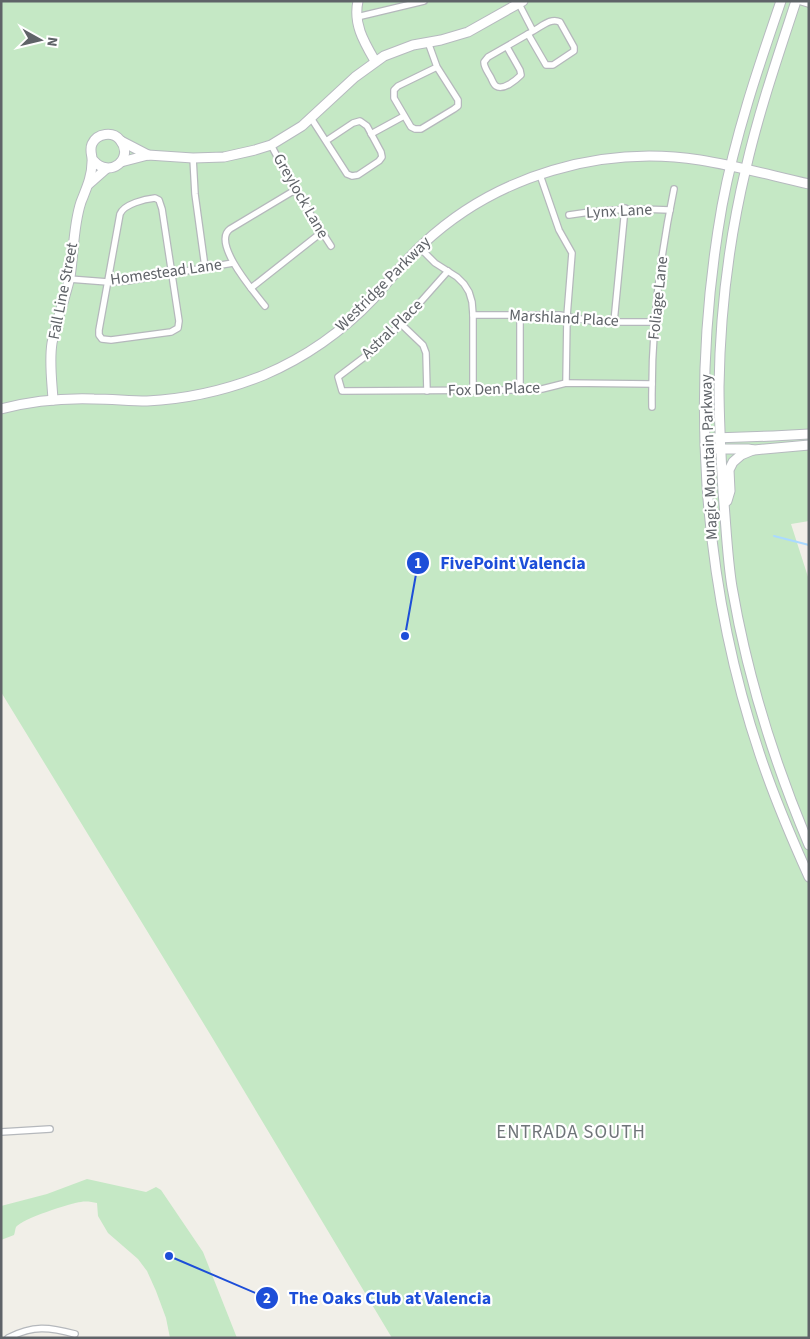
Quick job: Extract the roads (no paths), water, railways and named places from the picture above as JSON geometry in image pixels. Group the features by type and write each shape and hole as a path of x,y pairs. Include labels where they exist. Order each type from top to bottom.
{"street":[{"path":"358,1 358,29 375,61"},
{"path":"357,17 424,1"},
{"name":"Magic Mountain Parkway","path":"781,1 752,88 731,166 717,239 709,305 705,382 705,438 713,551 734,662 762,761 789,834 809,877"},
{"path":"798,1 809,4"},
{"name":"Magic Mountain Parkway","path":"798,1 767,87 745,169 728,267 719,386 720,438 732,585 750,672 763,720 782,778 809,845"},
{"path":"121,162 148,156 217,158 239,155 272,144 311,118 354,77 375,61 400,49 468,32 521,2 530,33 545,64 548,66 552,65 574,52 574,47 560,22 552,20 530,33 507,46 488,57 484,62 484,67 498,87 504,87 520,75 520,70 507,46"},
{"path":"428,42 437,67 458,100 458,106 418,129 411,126 393,94 395,88 437,67"},
{"path":"371,134 404,116"},
{"path":"311,118 347,174 355,176 381,159 381,152 364,123 357,122 326,140"},
{"path":"106,169 96,165 90,150 92,144 100,136 106,134 112,135 148,156"},
{"path":"89,184 106,169 117,166 121,162 125,152 121,141"},
{"name":"Greylock Lane","path":"272,144 294,190 331,246"},
{"name":"Westridge Parkway","path":"1,409 53,400 163,400 195,396 243,383 266,374 302,355 344,326 372,299 419,247 450,221 475,204 503,189 556,168 585,162 637,156 690,159 731,166 809,184"},
{"path":"193,158 195,194 206,267"},
{"name":"Fall Line Street","path":"53,400 52,342 69,279 76,221 83,196 89,184 93,160"},
{"path":"540,175 558,230 572,253 567,316 566,383"},
{"path":"265,306 233,262 225,245 226,232 294,190"},
{"name":"Foliage Lane","path":"652,407 655,322 659,276 674,190"},
{"path":"151,199 159,200 179,321 178,328 171,332 111,340 102,339 99,335 99,330 108,282 119,217 122,210 128,206 151,199"},
{"path":"614,322 625,208"},
{"name":"Lynx Lane","path":"569,215 625,208 670,210"},
{"path":"251,288 322,232"},
{"path":"419,247 435,263 457,277 469,292 473,315 473,391"},
{"name":"Homestead Lane","path":"69,279 108,282 127,281 233,262"},
{"name":"Astral Place","path":"340,384 338,377 371,352 401,324 448,271"},
{"path":"520,314 520,390"},
{"name":"Marshland Place","path":"473,315 560,315 585,320 655,322"},
{"path":"401,324 423,345 427,362 427,391"},
{"name":"Fox Den Place","path":"340,384 342,391 473,391 542,389 566,383 652,384"},
{"path":"705,438 809,434"},
{"path":"725,508 730,491 729,476 731,465 736,458 754,450 809,445"},
{"path":"706,449 748,448 754,450"},
{"path":"1,1132 50,1129"},
{"path":"8,1338 30,1329 42,1328 75,1334"}],"waterway":[{"path":"774,536 809,545"}],"place":[{"name":"FivePoint Valencia","path":"405,636"},
{"name":"The Oaks Club at Valencia","path":"169,1256"}],"district":[{"name":"ENTRADA SOUTH","path":"571,1132"}]}
